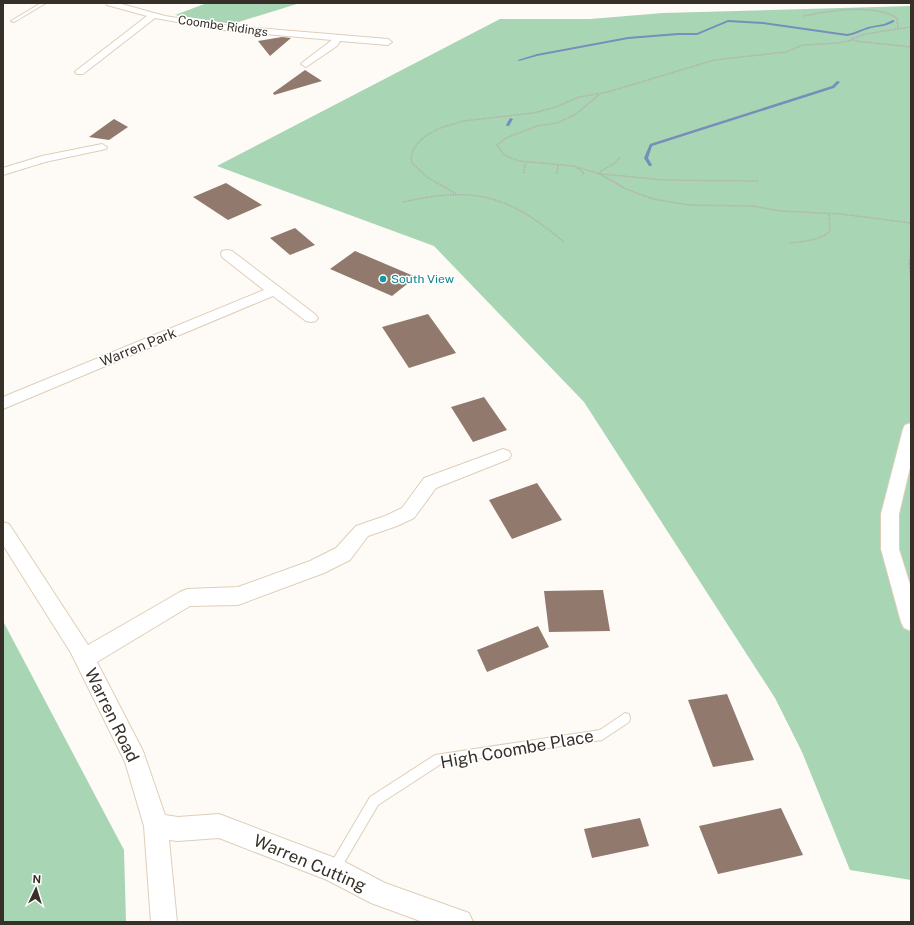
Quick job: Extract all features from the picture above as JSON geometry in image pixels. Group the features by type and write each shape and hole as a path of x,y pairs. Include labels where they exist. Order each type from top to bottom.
{"street":[{"name":"Coombe Ridings","path":"110,3 153,16 266,32 388,42"},
{"path":"80,72 153,16"},
{"path":"306,64 334,44 338,38"},
{"path":"3,172 42,158 102,147"},
{"path":"227,254 311,318"},
{"name":"Warren Park","path":"3,403 274,291"},
{"path":"911,429 890,514 890,549 911,622"},
{"path":"85,658 186,598 238,596 317,567 343,554 362,531 391,522 408,513 430,483 503,455"},
{"name":"Warren Road","path":"3,529 85,658 136,759 156,826 164,922"},
{"name":"Warren Cutting","path":"156,826 178,829 220,826 334,870 380,894 460,922"}],"lane":[{"path":"13,21 44,3"},
{"name":"High Coombe Place","path":"334,870 374,801 439,759 602,735 625,718"}],"path":[{"path":"803,16 833,12 868,10 890,13 897,18 898,29"},
{"path":"456,194 427,177 412,163 411,158 413,150 417,144 424,137 440,128 463,121 533,113 556,107 579,96 608,92 714,60 786,52 802,46 839,43 852,40 865,34 911,27"},
{"path":"852,40 911,47"},
{"path":"600,96 576,114 557,123 537,126 506,138 497,145 504,155 525,163 558,164 576,167 600,174 663,180 759,181"},
{"path":"600,174 600,171 609,167 620,157"},
{"path":"551,160 552,164"},
{"path":"524,172 525,163"},
{"path":"557,174 558,164"},
{"path":"576,167 583,172 584,175"},
{"path":"600,174 641,196 677,203 706,206 741,205 781,211 829,214 911,223"},
{"path":"403,202 434,195 485,195 520,209 547,227 564,242"},
{"path":"790,242 816,238 828,234 830,231 829,214"},
{"path":"911,255 909,258 909,270 911,277"}],"green space":[{"path":"207,3 300,3 232,24 175,15"},
{"path":"911,6 911,880 850,870 802,752 775,698 584,402 434,246 217,166 500,19 590,19 663,13"},
{"path":"3,621 124,850 126,922 3,922"}],"building":[{"path":"282,37 291,38 270,56 258,41"},
{"path":"305,70 322,81 274,95 273,93"},
{"path":"114,119 128,127 109,140 89,137"},
{"path":"226,183 262,205 228,220 193,197"},
{"path":"295,228 315,245 290,255 270,238"},
{"name":"South View","path":"355,251 416,277 392,296 330,269"},
{"path":"428,314 456,353 409,368 382,327"},
{"path":"484,397 507,430 473,442 451,407"},
{"path":"537,483 562,520 512,539 489,500"},
{"path":"603,590 610,631 549,632 544,591"},
{"path":"538,626 549,647 487,672 477,650"},
{"path":"727,694 754,760 713,767 688,700"},
{"path":"781,808 803,855 718,874 699,826"},
{"path":"640,818 649,846 592,858 584,829"}],"waterway":[{"path":"519,60 537,55 628,38 697,34 728,21 763,23 847,35 885,25 894,21"},
{"path":"650,165 646,158 651,145 833,87 838,82"},
{"path":"508,125 511,119"}],"place":[{"name":"South View","path":"383,279"}]}
